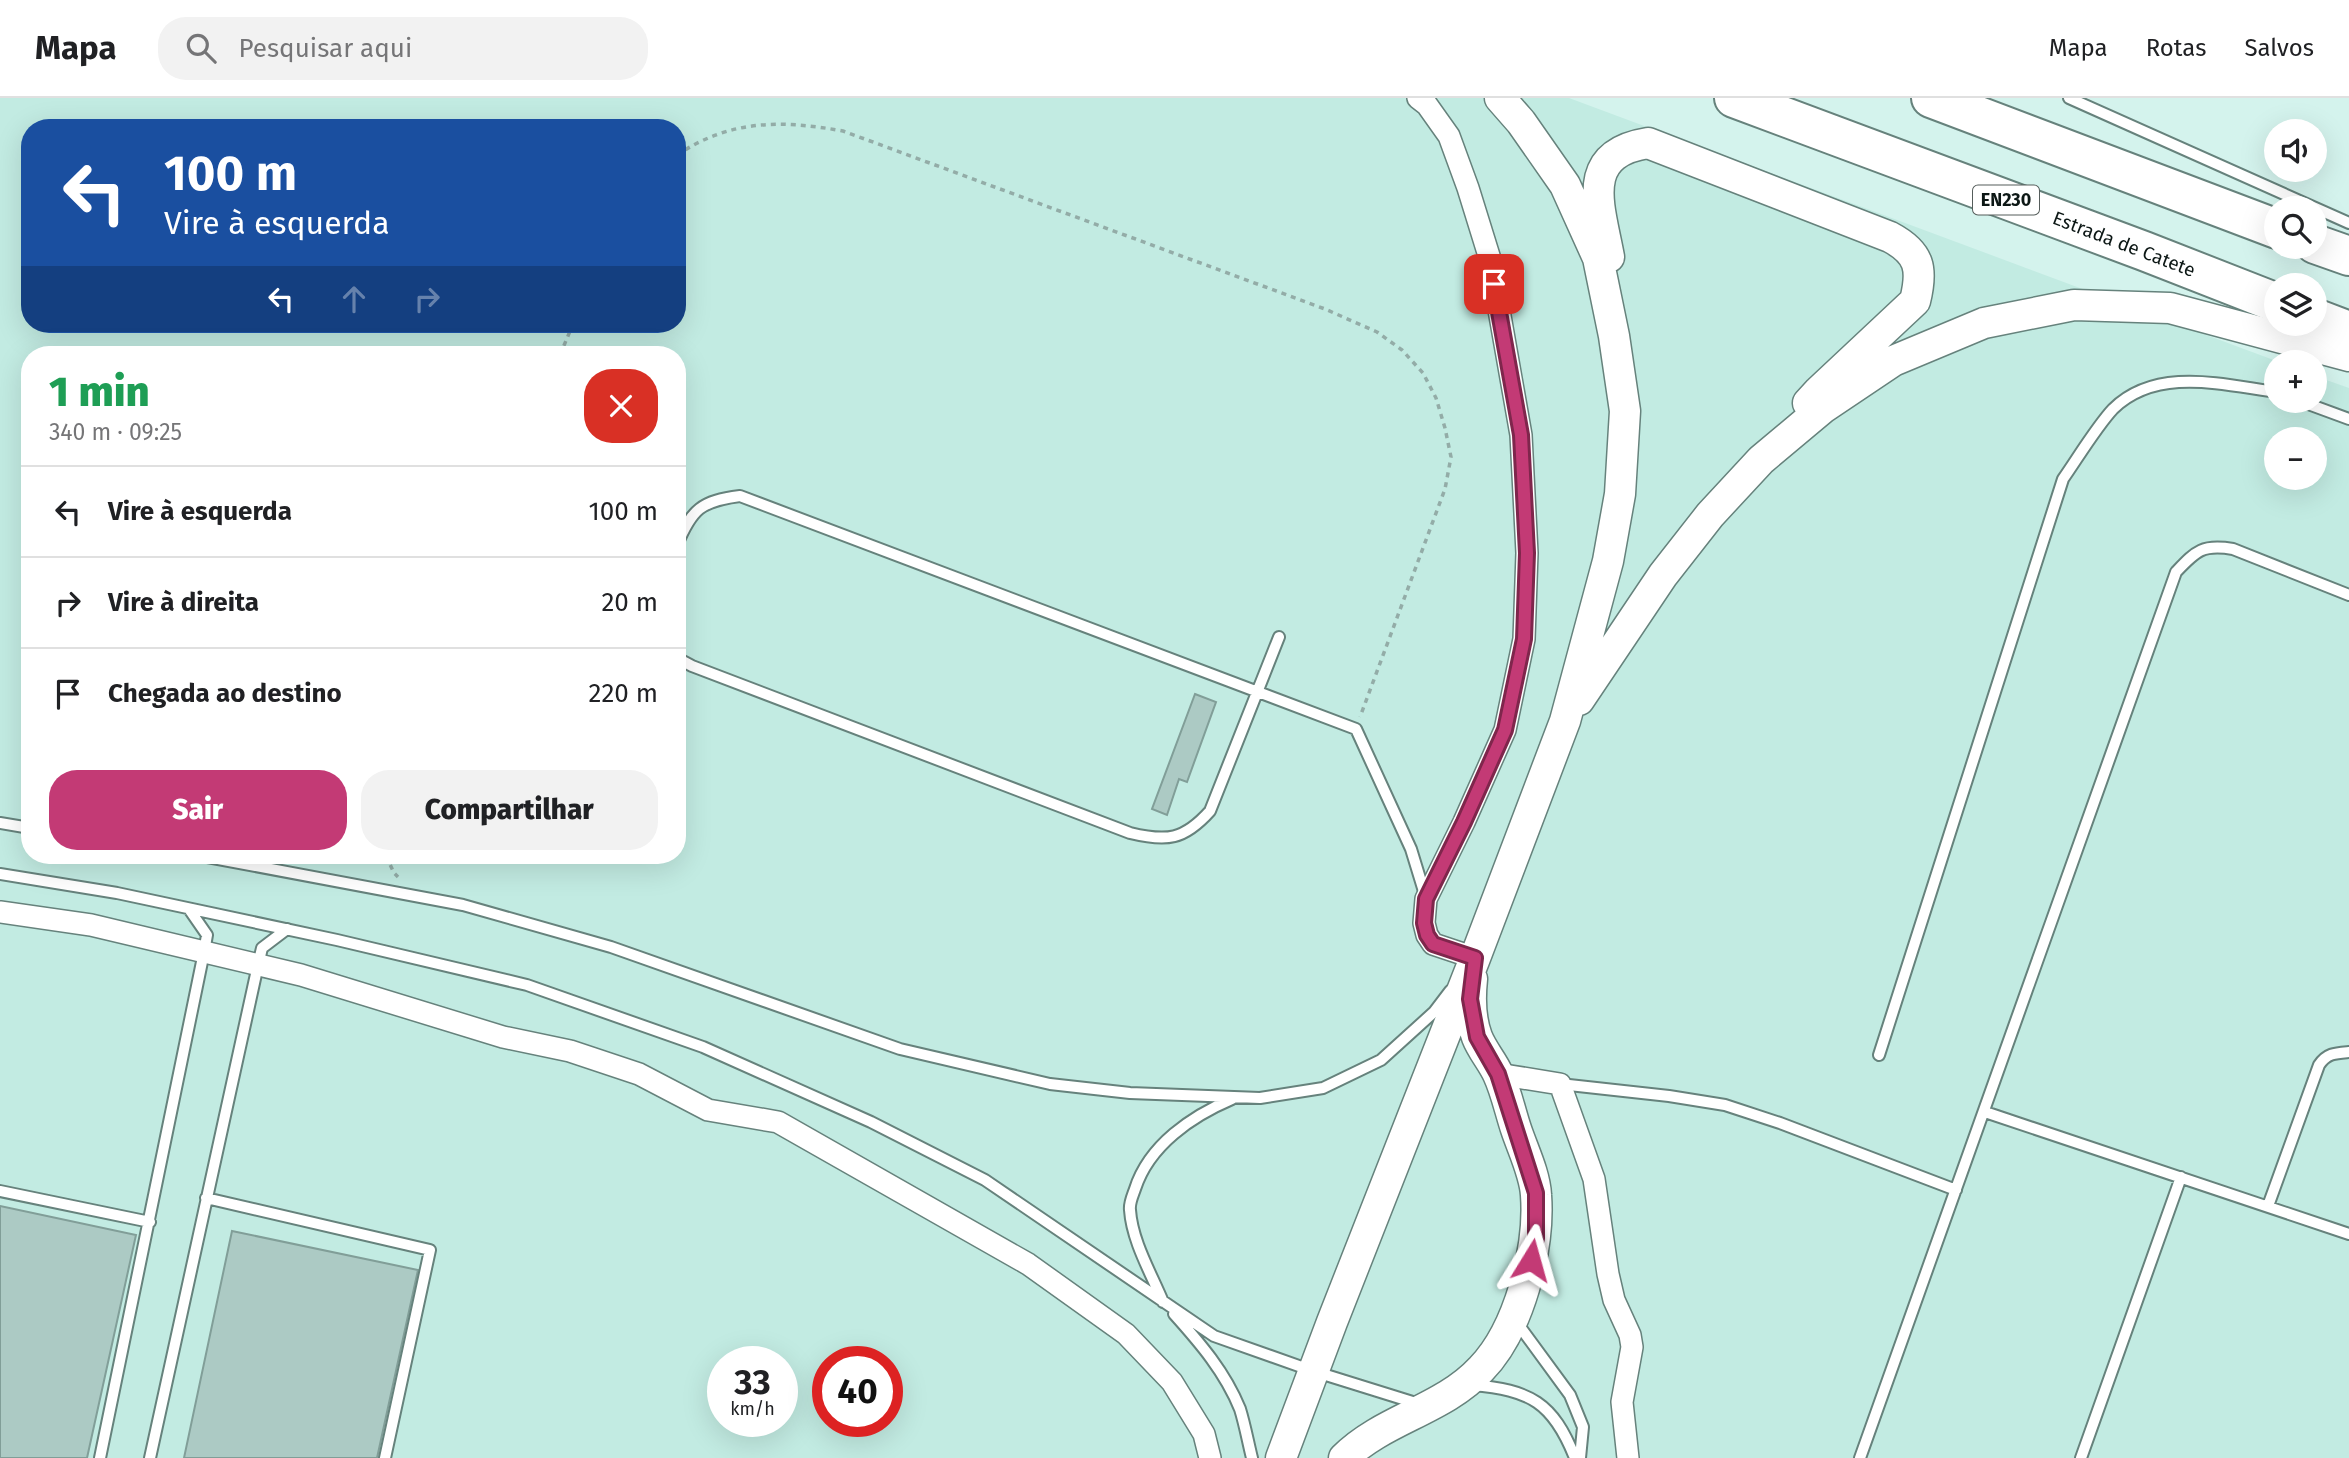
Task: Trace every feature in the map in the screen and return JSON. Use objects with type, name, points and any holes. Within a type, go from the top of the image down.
[{"type":"highway","name":"Estrada de Catete","points":[[1734,98],[2264,298]]},
{"type":"highway","points":[[1931,98],[2264,224]]},
{"type":"highway","points":[[2327,248],[2349,256]]},
{"type":"highway","points":[[2327,323],[2349,331]]},
{"type":"street","points":[[1418,98],[1427,105],[1449,136],[1490,259],[1521,435],[1527,553],[1524,639],[1505,730],[1426,899],[1424,923],[1433,944],[1475,958]]},
{"type":"street","points":[[1500,98],[1521,122],[1565,185],[1598,258],[1614,336],[1625,411]]},
{"type":"street","points":[[1282,1458],[1313,1371],[1565,721],[1610,548],[1620,494],[1625,411],[1619,320],[1597,183],[1604,166],[1617,153],[1633,145],[1648,143],[1890,237],[1906,246],[1917,261],[1920,280],[1915,301],[1819,391],[1761,460],[1710,514],[1662,575],[1565,721]]},
{"type":"street","points":[[1761,460],[1823,408],[1893,361],[1984,323],[2074,305],[2170,308],[2349,356]]},
{"type":"street","points":[[0,912],[90,925],[300,975],[503,1037],[570,1051],[639,1074],[708,1110],[778,1122],[1028,1264],[1126,1335],[1172,1382],[1205,1434],[1210,1458]]},
{"type":"street","points":[[1344,1458],[1357,1445],[1381,1430],[1429,1407],[1466,1384],[1503,1340],[1527,1282],[1534,1249],[1536,1193],[1498,1074],[1477,1037],[1470,999],[1475,958]]},
{"type":"street","points":[[1498,1074],[1560,1084],[1594,1179],[1608,1274],[1614,1300],[1630,1335],[1632,1347],[1622,1402],[1628,1458]]},
{"type":"lane","points":[[2069,98],[2349,223]]},
{"type":"lane","points":[[1880,1055],[2063,479],[2113,410],[2138,390],[2176,382],[2203,382],[2264,391]]},
{"type":"lane","points":[[2327,411],[2349,419]]},
{"type":"lane","points":[[686,524],[699,508],[717,499],[740,496],[1356,729],[1410,849],[1426,899]]},
{"type":"lane","points":[[1860,1458],[2176,572],[2191,555],[2214,546],[2233,549],[2349,595]]},
{"type":"lane","points":[[686,663],[1130,833],[1151,838],[1174,838],[1195,827],[1210,811],[1279,637]]},
{"type":"lane","points":[[0,823],[21,826]]},
{"type":"lane","points":[[245,864],[463,905],[540,926],[611,947],[900,1049],[1050,1084],[1130,1093],[1260,1098],[1322,1088],[1381,1060],[1434,1012],[1475,958]]},
{"type":"lane","points":[[0,874],[117,893],[527,985],[703,1046],[871,1122],[985,1180],[1214,1336],[1313,1371],[1429,1407]]},
{"type":"lane","points":[[100,1458],[207,935],[189,909]]},
{"type":"lane","points":[[150,1458],[262,948],[287,929]]},
{"type":"lane","points":[[2269,1206],[2319,1065],[2323,1058],[2334,1053],[2349,1052]]},
{"type":"lane","points":[[1560,1084],[1725,1105],[1780,1123],[1956,1190]]},
{"type":"lane","points":[[1238,1097],[1208,1110],[1179,1129],[1154,1154],[1138,1179],[1129,1207],[1136,1239],[1163,1302],[1205,1349],[1224,1376],[1240,1411],[1252,1458]]},
{"type":"lane","points":[[1985,1112],[2349,1234]]},
{"type":"lane","points":[[2081,1458],[2181,1177]]},
{"type":"lane","points":[[0,1191],[150,1222]]},
{"type":"lane","points":[[206,1198],[430,1250],[385,1458]]},
{"type":"lane","points":[[1513,1316],[1570,1395],[1583,1427],[1580,1458]]},
{"type":"lane","points":[[1466,1384],[1507,1388],[1534,1400],[1550,1413],[1566,1436],[1575,1458]]},
{"type":"path","points":[[686,150],[696,143],[743,127],[804,124],[843,131],[1325,309],[1377,332],[1402,350],[1423,373],[1436,398],[1451,457],[1445,489],[1356,729]]},
{"type":"shaded area","points":[[0,98],[1569,98],[2264,356],[2264,413],[2327,413],[2327,380],[2349,388],[2349,1458],[0,1458]]},
{"type":"building","points":[[1195,694],[1216,702],[1187,782],[1179,779],[1167,815],[1152,809]]},
{"type":"building","points":[[0,1206],[136,1235],[87,1458],[0,1458]]},
{"type":"building","points":[[232,1231],[418,1270],[377,1458],[184,1458]]},
{"type":"route","points":[[1494,284],[1521,435],[1527,553],[1524,639],[1505,730],[1426,899],[1424,923],[1433,944],[1475,958],[1470,999],[1477,1037],[1498,1074],[1536,1193],[1536,1238],[1531,1260]]}]
